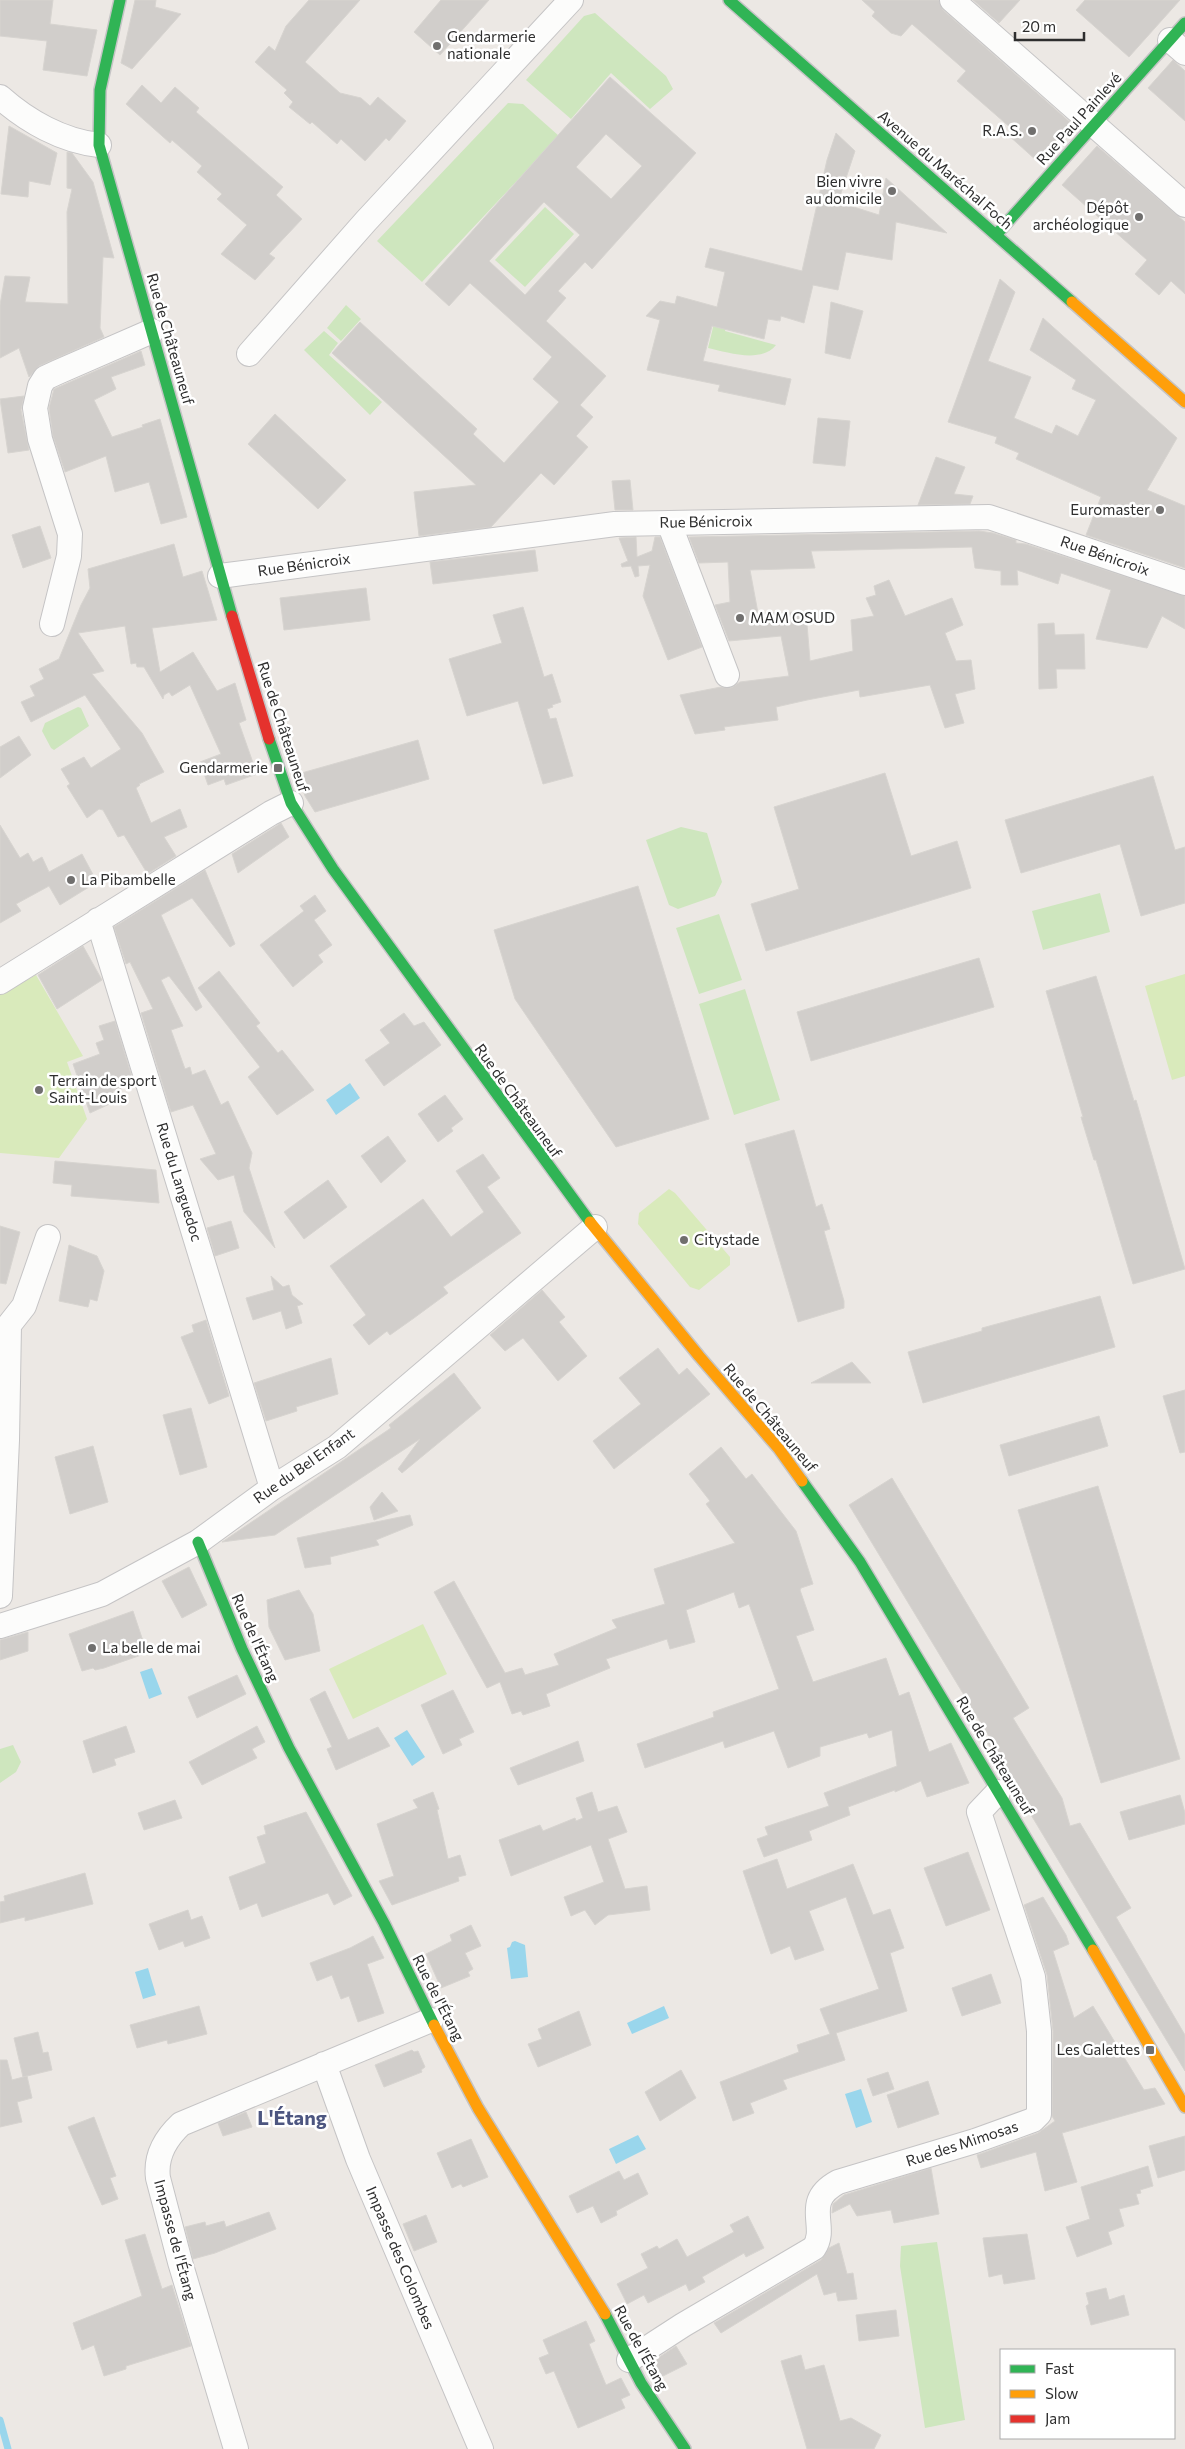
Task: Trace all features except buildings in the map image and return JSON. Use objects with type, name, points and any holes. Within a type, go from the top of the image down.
[{"type":"main road","name":"Rue de Châteauneuf","points":[[120,0],[99,95],[96,120],[99,145],[220,576],[278,768],[291,803],[333,869],[443,1023],[595,1227],[699,1356],[779,1449],[817,1500],[895,1618],[1185,2106]]},
{"type":"main road","name":"Avenue du Maréchal Foch","points":[[729,0],[1185,402]]},
{"type":"main road","name":"Rue Paul Painlevé","points":[[996,235],[1094,124],[1180,38]]},
{"type":"main road","name":"Rue de l'Étang","points":[[198,1542],[242,1649],[288,1748],[384,1923],[478,2108],[602,2308],[641,2383],[685,2449]]},
{"type":"street","points":[[249,354],[366,221],[570,0]]},
{"type":"street","points":[[952,0],[1185,205]]},
{"type":"street","points":[[0,102],[23,117],[63,136],[99,145]]},
{"type":"street","points":[[52,624],[69,556],[70,534],[40,439],[36,408],[40,386],[45,378],[152,331]]},
{"type":"street","name":"Rue Bénicroix","points":[[220,576],[615,524],[989,517],[1185,583]]},
{"type":"street","points":[[669,523],[727,675]]},
{"type":"street","points":[[0,982],[291,803]]},
{"type":"street","name":"Rue du Languedoc","points":[[98,920],[272,1488]]},
{"type":"street","name":"Rue du Bel Enfant","points":[[0,1626],[102,1594],[198,1542],[272,1488],[337,1447],[595,1227]]},
{"type":"street","points":[[0,1596],[7,1440],[9,1325],[24,1306],[48,1237]]},
{"type":"street","name":"Rue des Mimosas","points":[[629,2360],[682,2325],[814,2248],[818,2243],[817,2209],[826,2188],[838,2182],[975,2141],[1033,2120],[1039,2114],[1039,2031],[1033,1977],[979,1812],[998,1792]]},
{"type":"street","name":"Impasse de l'Étang","points":[[236,2449],[180,2262],[156,2167],[166,2141],[181,2124],[432,2020]]},
{"type":"street","name":"Impasse des Colombes","points":[[324,2064],[358,2159],[481,2449]]},
{"type":"green space","points":[[595,13],[666,76],[673,89],[650,109],[611,73],[571,119],[526,80],[584,16]]},
{"type":"green space","points":[[508,103],[523,104],[559,136],[422,282],[377,241]]},
{"type":"green space","points":[[545,207],[574,234],[525,287],[495,260]]},
{"type":"green space","points":[[724,282],[736,284],[725,331],[776,345],[770,351],[762,354],[744,355],[708,348]]},
{"type":"green space","points":[[346,305],[361,319],[341,341],[327,328]]},
{"type":"green space","points":[[324,331],[338,343],[329,355],[382,402],[370,415],[304,350]]},
{"type":"green space","points":[[78,707],[81,708],[89,726],[54,750],[42,731],[45,723]]},
{"type":"green space","points":[[681,827],[707,833],[722,882],[715,896],[678,909],[669,905],[646,840]]},
{"type":"green space","points":[[1100,893],[1110,932],[1043,950],[1032,911]]},
{"type":"green space","points":[[719,914],[742,980],[699,994],[676,928]]},
{"type":"green space","points":[[1185,974],[1185,1076],[1172,1080],[1145,986]]},
{"type":"green space","name":"Terrain de sport Saint-Louis","points":[[36,975],[83,1056],[67,1062],[87,1119],[59,1158],[0,1153],[0,995]]},
{"type":"green space","points":[[745,989],[780,1100],[734,1115],[699,1004]]},
{"type":"green space","name":"Citystade","points":[[669,1189],[675,1193],[730,1257],[730,1265],[699,1290],[690,1287],[638,1224],[639,1213]]},
{"type":"green space","points":[[423,1624],[447,1674],[353,1719],[329,1669]]},
{"type":"green space","points":[[13,1745],[21,1762],[16,1772],[0,1783],[0,1749]]},
{"type":"green space","points":[[937,2242],[965,2420],[925,2428],[900,2266],[901,2246]]},
{"type":"water","points":[[350,1083],[360,1098],[336,1115],[326,1100]]},
{"type":"water","points":[[152,1668],[162,1694],[149,1699],[140,1672]]},
{"type":"water","points":[[407,1730],[425,1757],[412,1766],[394,1738]]},
{"type":"water","points":[[515,1941],[525,1945],[528,1977],[511,1979],[507,1948]]},
{"type":"water","points":[[148,1968],[156,1995],[143,1999],[135,1972]]},
{"type":"water","points":[[664,2006],[669,2018],[632,2034],[627,2023]]},
{"type":"water","points":[[861,2089],[872,2122],[856,2128],[845,2094]]},
{"type":"water","points":[[638,2135],[646,2149],[616,2164],[609,2149]]},
{"type":"waterway","points":[[0,2420],[8,2449]]},
{"type":"traffic: fast","points":[[120,0],[100,90],[99,145],[232,616]]},
{"type":"traffic: fast","points":[[729,0],[1072,302]]},
{"type":"traffic: fast","points":[[996,235],[1185,23]]},
{"type":"traffic: fast","points":[[269,739],[291,803],[333,869],[590,1222]]},
{"type":"traffic: fast","points":[[802,1481],[860,1562],[1093,1950]]},
{"type":"traffic: fast","points":[[198,1542],[242,1649],[289,1748],[384,1923],[434,2025]]},
{"type":"traffic: fast","points":[[605,2314],[641,2383],[685,2449]]},
{"type":"traffic: slow","points":[[1072,302],[1185,402]]},
{"type":"traffic: slow","points":[[590,1222],[699,1356],[779,1449],[802,1481]]},
{"type":"traffic: slow","points":[[1093,1950],[1185,2107]]},
{"type":"traffic: slow","points":[[434,2025],[478,2108],[605,2314]]},
{"type":"traffic: jam","points":[[232,616],[269,739]]},
{"type":"place","name":"Gendarmerie nationale","points":[[437,46]]},
{"type":"place","name":"R.A.S.","points":[[1032,131]]},
{"type":"place","name":"Bien vivre au domicile","points":[[892,191]]},
{"type":"place","name":"Dépôt archéologique","points":[[1139,217]]},
{"type":"place","name":"Euromaster","points":[[1160,510]]},
{"type":"place","name":"MAM OSUD","points":[[740,618]]},
{"type":"place","name":"Gendarmerie","points":[[278,768]]},
{"type":"place","name":"La Pibambelle","points":[[71,880]]},
{"type":"place","name":"Terrain de sport Saint-Louis","points":[[39,1090]]},
{"type":"place","name":"Citystade","points":[[684,1240]]},
{"type":"place","name":"La belle de mai","points":[[92,1648]]},
{"type":"place","name":"Les Galettes","points":[[1150,2050]]},
{"type":"district","name":"L'Étang","points":[[292,2118]]}]
